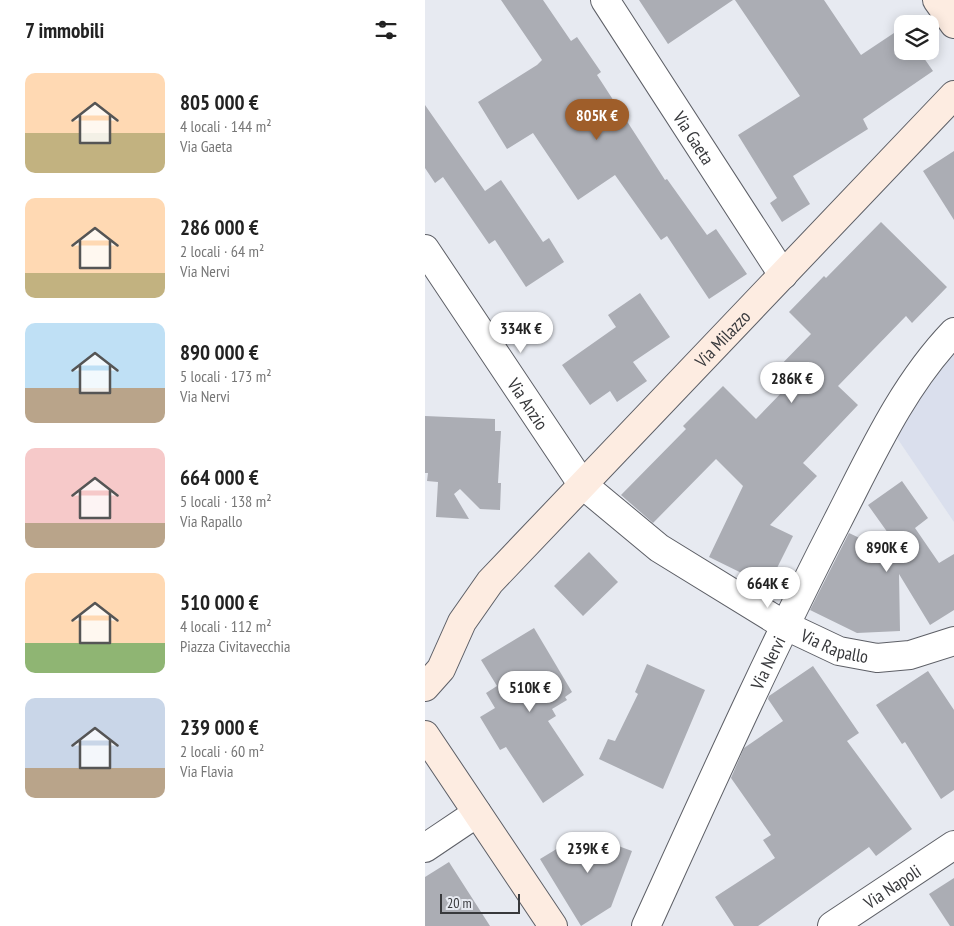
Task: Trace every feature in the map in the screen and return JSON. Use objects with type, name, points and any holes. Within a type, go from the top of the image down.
[{"type":"street","name":"Via Gaeta","points":[[605,0],[783,275]]},
{"type":"street","points":[[937,0],[954,24]]},
{"type":"street","name":"Via Milazzo","points":[[425,687],[441,669],[462,622],[491,582],[582,484],[954,95]]},
{"type":"street","name":"Via Anzio","points":[[425,249],[582,484]]},
{"type":"street","name":"Via Nervi","points":[[646,926],[784,625],[885,430],[925,365],[954,332]]},
{"type":"street","name":"Via Rapallo","points":[[582,484],[659,548],[784,625],[839,651],[877,658],[910,654],[954,641]]},
{"type":"street","points":[[425,735],[553,926]]},
{"type":"street","points":[[425,848],[477,813]]},
{"type":"street","name":"Via Napoli","points":[[832,926],[954,845]]},
{"type":"shaded area","points":[[954,350],[954,522],[895,435]]},
{"type":"building","points":[[501,0],[543,0],[571,41],[577,37],[601,72],[597,75],[665,180],[667,179],[707,235],[716,229],[747,274],[709,299],[667,236],[661,240],[615,175],[578,200],[533,133],[507,149],[478,102],[542,60]]},
{"type":"building","points":[[639,0],[733,0],[668,44]]},
{"type":"building","points":[[735,0],[824,0],[861,55],[894,33],[894,60],[925,60],[933,71],[863,119],[868,129],[793,176],[810,204],[782,222],[770,203],[777,198],[738,135],[800,96]]},
{"type":"building","points":[[425,105],[485,191],[501,180],[543,242],[549,238],[564,262],[526,287],[495,240],[489,244],[443,177],[435,183],[425,168]]},
{"type":"building","points":[[954,151],[954,220],[923,171]]},
{"type":"building","points":[[881,222],[947,287],[912,323],[906,316],[838,386],[858,405],[803,463],[817,476],[770,525],[793,536],[768,586],[709,557],[743,486],[716,459],[653,523],[621,495],[686,429],[683,426],[723,386],[756,419],[785,389],[771,375],[811,334],[789,312],[824,276],[826,278]]},
{"type":"building","points":[[640,293],[670,337],[633,362],[647,381],[617,402],[610,391],[590,405],[562,365],[616,327],[608,315]]},
{"type":"building","points":[[425,416],[495,419],[495,431],[501,431],[498,483],[501,483],[500,510],[480,509],[460,489],[454,494],[469,519],[436,517],[438,482],[427,481],[428,473],[425,473]]},
{"type":"building","points":[[902,481],[928,518],[915,528],[939,563],[954,554],[954,610],[930,625],[899,574],[900,631],[857,633],[810,610],[849,533],[908,561],[868,505]]},
{"type":"building","points":[[589,552],[618,582],[583,616],[554,586]]},
{"type":"building","points":[[534,628],[572,692],[565,697],[567,700],[552,709],[556,716],[548,721],[584,775],[543,803],[506,747],[500,750],[480,717],[495,708],[486,693],[497,686],[481,660]]},
{"type":"building","points":[[647,664],[705,690],[663,789],[599,759],[608,739],[615,741],[638,694],[635,692]]},
{"type":"building","points":[[813,666],[859,733],[847,741],[912,829],[876,856],[869,847],[758,926],[734,926],[715,897],[775,858],[763,840],[771,835],[731,778],[744,748],[783,721],[768,699],[769,696]]},
{"type":"building","points":[[928,671],[954,710],[954,790],[941,799],[905,742],[902,744],[876,705]]},
{"type":"building","points":[[583,833],[632,851],[611,907],[581,926],[540,859]]},
{"type":"building","points":[[449,862],[490,926],[425,926],[425,877]]},
{"type":"building","points":[[954,878],[954,926],[950,926],[929,894]]}]
